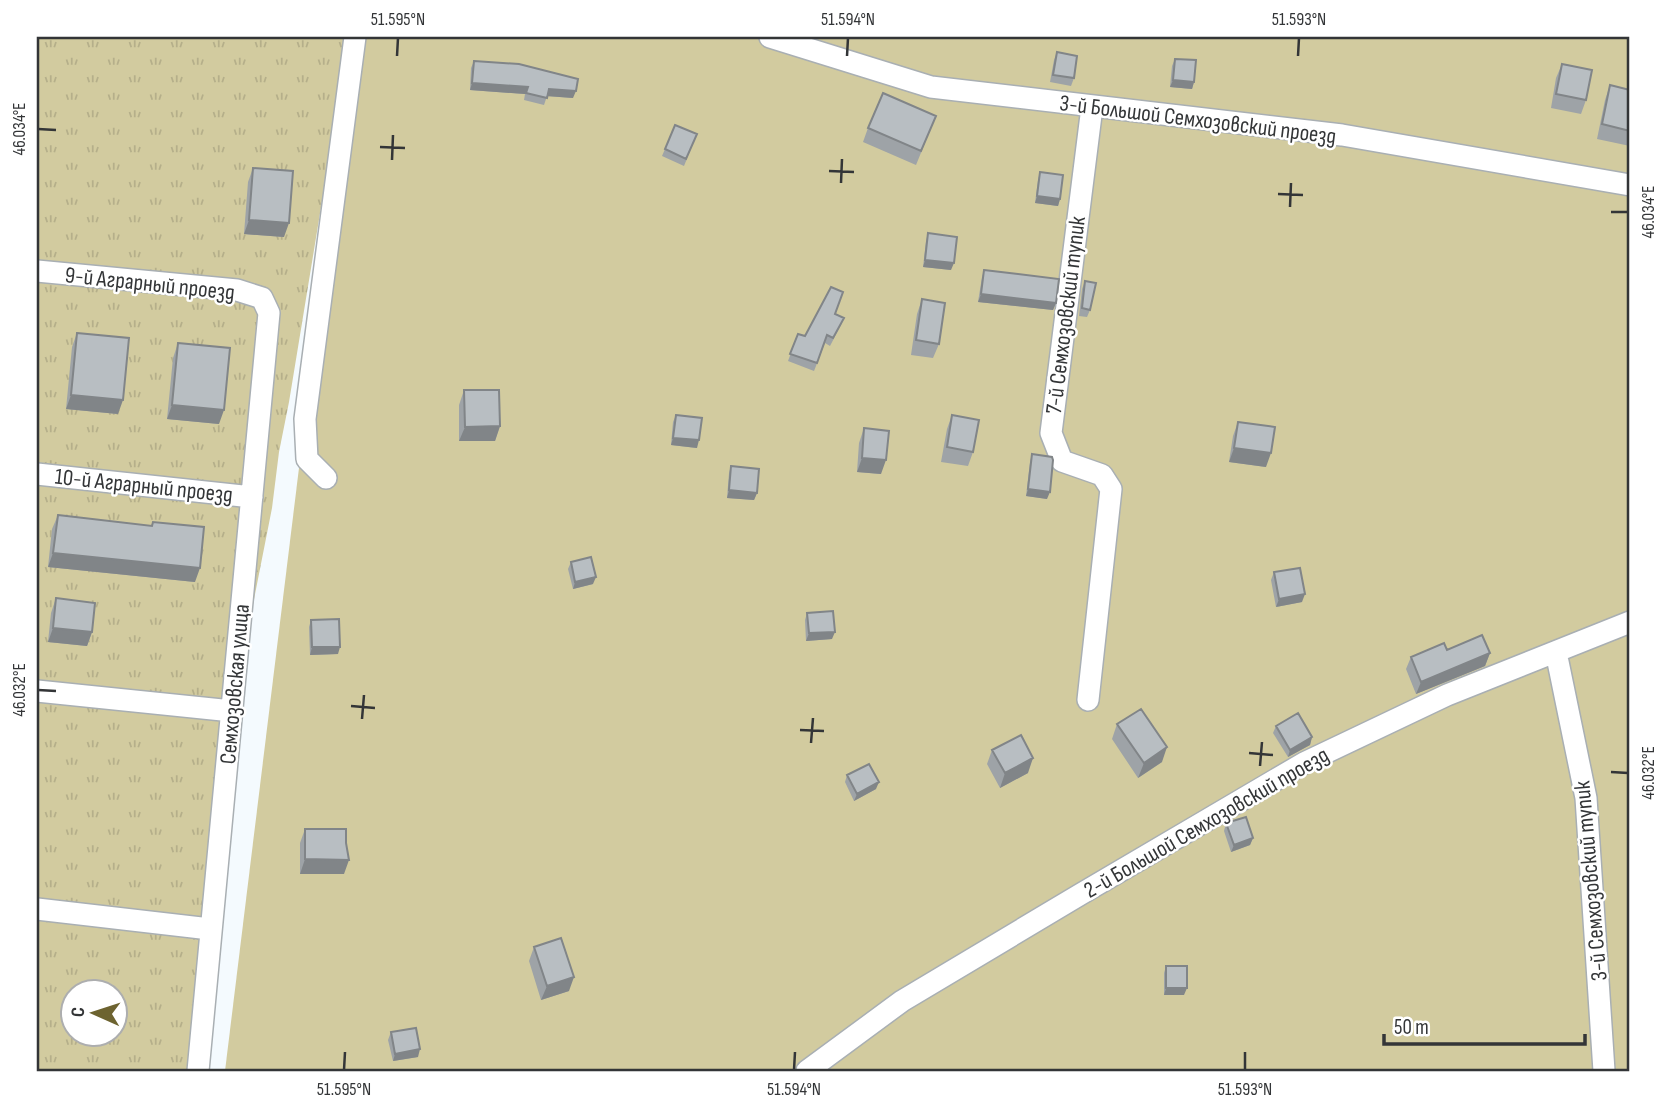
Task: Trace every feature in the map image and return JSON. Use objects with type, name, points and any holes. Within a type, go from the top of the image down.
[{"type":"street","points":[[326,478],[307,459],[305,419],[355,37]]},
{"type":"street","name":"3-й Большой Семхозовский проезд","points":[[770,37],[931,87],[1342,135],[1630,185]]},
{"type":"street","name":"7-й Семхозовский тупик","points":[[1088,700],[1111,489],[1102,475],[1062,461],[1051,433],[1091,107]]},
{"type":"street","name":"9-й Аграрный проезд","points":[[37,271],[237,290],[262,298]]},
{"type":"street","name":"Семхозовская улица","points":[[198,1071],[269,313],[262,298]]},
{"type":"street","name":"10-й Аграрный проезд","points":[[37,474],[252,497]]},
{"type":"street","name":"2-й Большой Семхозовский проезд","points":[[807,1071],[902,1001],[1304,763],[1447,695],[1630,622]]},
{"type":"street","name":"3-й Семхозовский тупик","points":[[1556,652],[1586,798],[1604,1071]]},
{"type":"street","points":[[37,691],[232,710]]},
{"type":"street","points":[[37,909],[210,929]]},
{"type":"green space","points":[[37,37],[349,37],[279,452],[272,508],[232,711],[198,1071],[37,1071]]},
{"type":"green space","points":[[355,37],[1630,37],[1630,1071],[225,1071]]},
{"type":"building","points":[[1057,52],[1077,56],[1074,78],[1053,75]]},
{"type":"building","points":[[1175,59],[1196,60],[1194,82],[1173,80]]},
{"type":"building","points":[[474,61],[519,64],[578,79],[576,91],[549,89],[547,98],[526,93],[528,87],[472,83]]},
{"type":"building","points":[[1562,64],[1592,70],[1586,100],[1556,94]]},
{"type":"building","points":[[1610,85],[1630,90],[1630,131],[1602,124]]},
{"type":"building","points":[[883,93],[936,116],[921,151],[868,128]]},
{"type":"building","points":[[675,125],[697,134],[686,159],[665,149]]},
{"type":"building","points":[[253,168],[293,171],[289,223],[249,220]]},
{"type":"building","points":[[1040,172],[1063,175],[1060,199],[1037,196]]},
{"type":"building","points":[[928,233],[957,237],[954,263],[925,260]]},
{"type":"building","points":[[984,270],[1059,279],[1056,303],[981,294]]},
{"type":"building","points":[[1085,281],[1096,283],[1090,310],[1082,308]]},
{"type":"building","points":[[831,287],[843,292],[835,314],[844,318],[833,338],[827,335],[817,363],[790,354],[798,334],[805,336]]},
{"type":"building","points":[[922,299],[945,303],[939,344],[916,340]]},
{"type":"building","points":[[77,333],[129,338],[123,400],[71,395]]},
{"type":"building","points":[[178,343],[230,348],[224,410],[172,405]]},
{"type":"building","points":[[464,390],[499,390],[500,426],[465,427]]},
{"type":"building","points":[[676,415],[702,418],[699,440],[673,438]]},
{"type":"building","points":[[952,415],[979,420],[973,452],[947,447]]},
{"type":"building","points":[[1238,422],[1275,427],[1271,453],[1234,448]]},
{"type":"building","points":[[864,428],[889,431],[886,460],[862,458]]},
{"type":"building","points":[[1032,454],[1052,457],[1050,492],[1028,489]]},
{"type":"building","points":[[731,466],[759,469],[757,493],[729,490]]},
{"type":"building","points":[[58,515],[152,526],[153,522],[204,527],[200,568],[53,553]]},
{"type":"building","points":[[591,557],[596,577],[575,582],[571,562]]},
{"type":"building","points":[[1300,568],[1305,594],[1279,599],[1274,572]]},
{"type":"building","points":[[56,598],[95,603],[92,632],[53,628]]},
{"type":"building","points":[[833,611],[835,632],[809,633],[807,613]]},
{"type":"building","points":[[339,619],[340,647],[312,647],[311,620]]},
{"type":"building","points":[[1482,635],[1490,653],[1421,682],[1411,657],[1444,643],[1447,650]]},
{"type":"building","points":[[1141,709],[1167,747],[1144,763],[1117,724]]},
{"type":"building","points":[[1298,713],[1312,737],[1290,750],[1276,726]]},
{"type":"building","points":[[1021,735],[1033,758],[1005,773],[992,750]]},
{"type":"building","points":[[869,764],[879,782],[857,794],[847,775]]},
{"type":"building","points":[[1246,817],[1253,838],[1234,845],[1226,823]]},
{"type":"building","points":[[305,829],[346,829],[349,860],[305,859]]},
{"type":"building","points":[[561,938],[574,977],[547,986],[534,947]]},
{"type":"building","points":[[1166,966],[1187,966],[1187,988],[1166,988]]},
{"type":"building","points":[[416,1028],[420,1049],[395,1054],[391,1032]]}]
